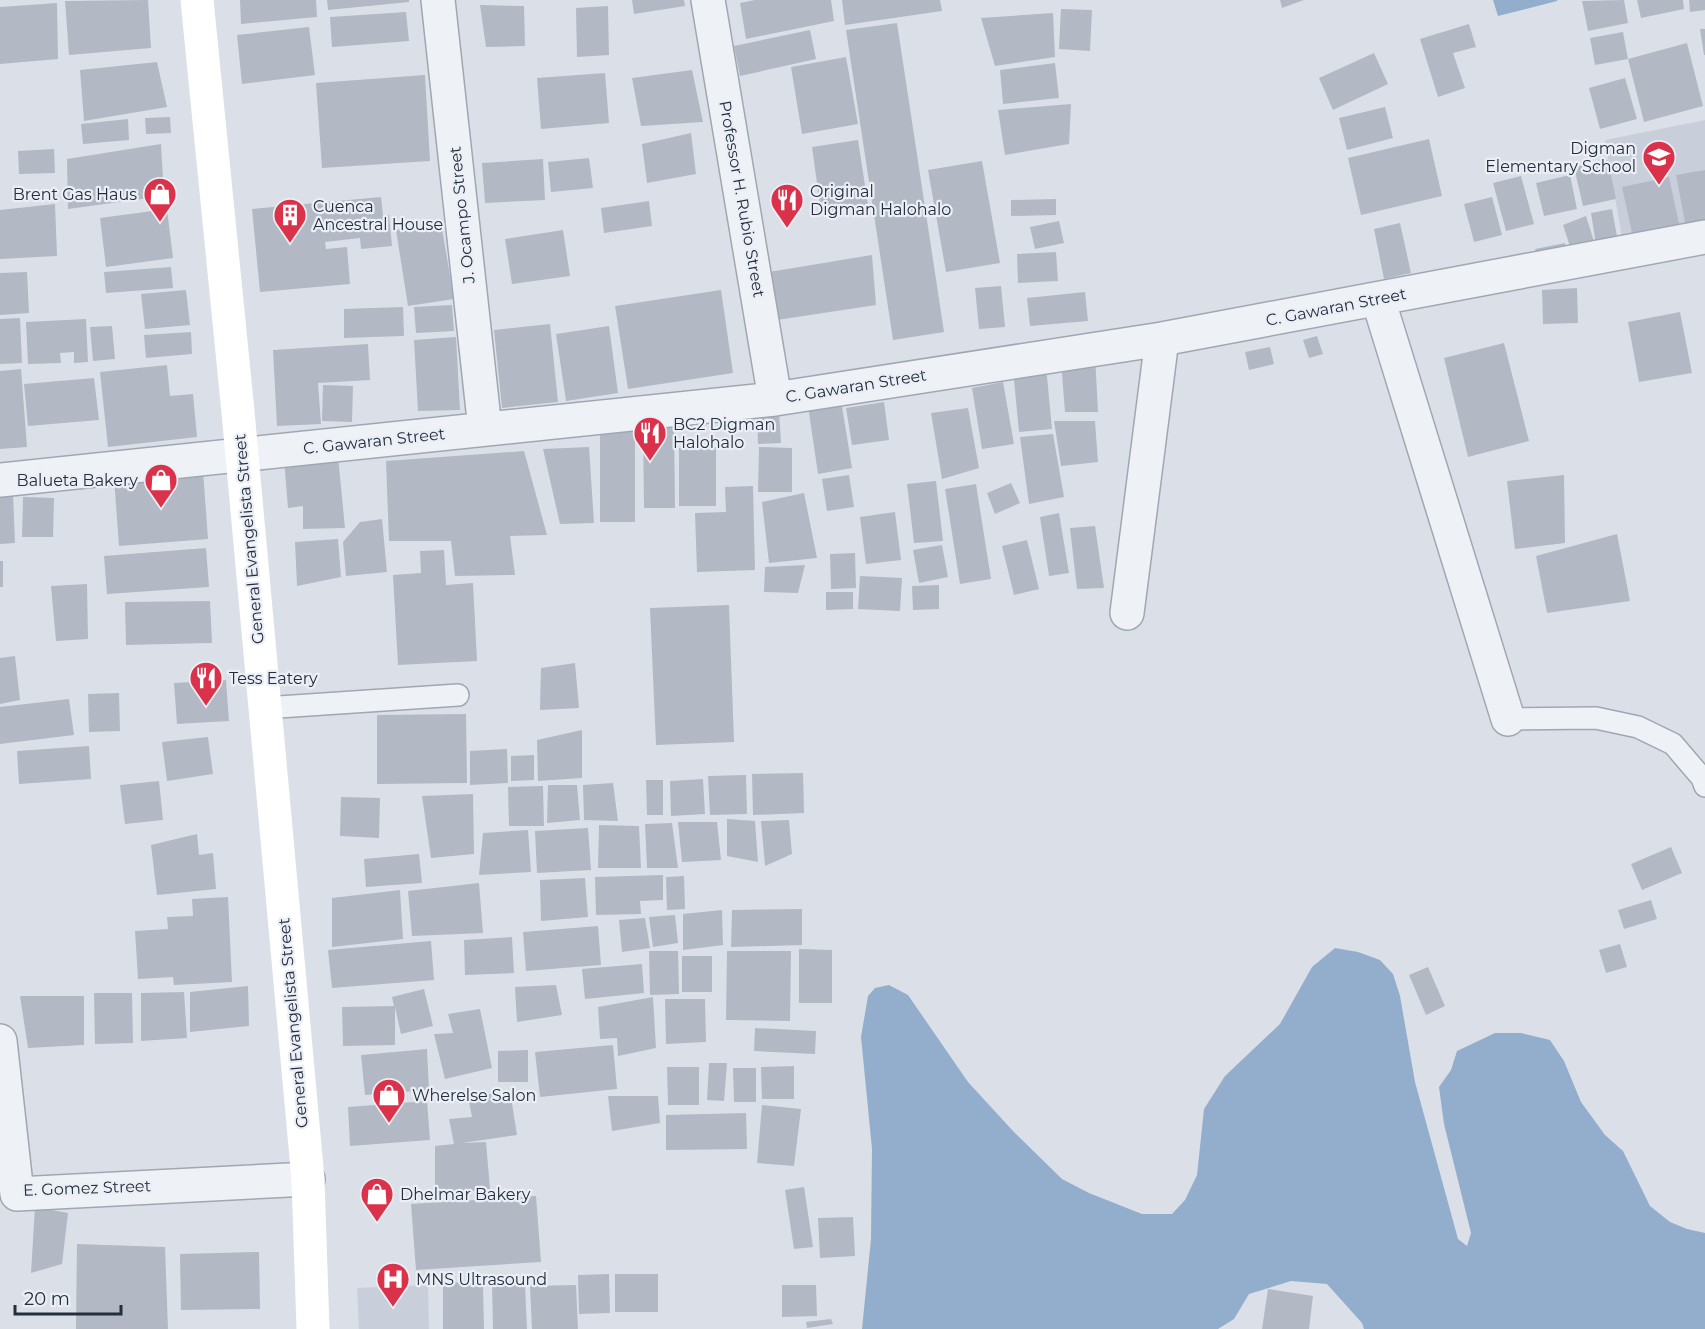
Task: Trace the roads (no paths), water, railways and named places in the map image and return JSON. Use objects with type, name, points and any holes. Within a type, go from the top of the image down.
[{"type":"main road","name":"General Evangelista Street","points":[[197,0],[308,1179],[313,1329]]},
{"type":"street","name":"J. Ocampo Street","points":[[438,0],[485,429]]},
{"type":"street","name":"Professor H. Rubio Street","points":[[708,0],[775,399]]},
{"type":"street","name":"C. Gawaran Street","points":[[0,480],[775,399],[1162,339],[1705,237]]},
{"type":"street","points":[[1378,299],[1508,719]]},
{"type":"street","points":[[1127,613],[1162,339]]},
{"type":"street","name":"E. Gomez Street","points":[[0,1041],[8,1194],[308,1179]]},
{"type":"lane","points":[[264,708],[459,694]]},
{"type":"lane","points":[[1508,719],[1596,718],[1638,727],[1673,744],[1702,778],[1705,786]]},
{"type":"water","points":[[1493,0],[1557,0],[1557,1],[1498,16]]},
{"type":"water","points":[[1335,948],[1358,952],[1380,960],[1393,974],[1400,996],[1415,1082],[1458,1239],[1467,1246],[1471,1233],[1444,1124],[1439,1087],[1451,1070],[1457,1051],[1495,1033],[1521,1033],[1550,1040],[1564,1061],[1581,1102],[1605,1135],[1623,1151],[1650,1206],[1670,1222],[1705,1233],[1705,1329],[1364,1329],[1362,1323],[1327,1284],[1291,1281],[1249,1294],[1234,1319],[1218,1329],[862,1329],[871,1239],[872,1149],[861,1037],[868,996],[875,988],[889,985],[908,995],[968,1082],[1062,1179],[1089,1193],[1142,1214],[1172,1214],[1185,1200],[1197,1175],[1204,1109],[1225,1076],[1280,1024],[1312,967]]},
{"type":"place","name":"Digman Elementary School","points":[[1659,186]]},
{"type":"place","name":"Brent Gas Haus","points":[[160,223]]},
{"type":"place","name":"Original Digman Halohalo","points":[[787,229]]},
{"type":"place","name":"Cuenca Ancestral House","points":[[290,244]]},
{"type":"place","name":"BC2 Digman Halohalo","points":[[650,462]]},
{"type":"place","name":"Balueta Bakery","points":[[161,509]]},
{"type":"place","name":"Tess Eatery","points":[[206,707]]},
{"type":"place","name":"Wherelse Salon","points":[[389,1124]]},
{"type":"place","name":"Dhelmar Bakery","points":[[377,1223]]},
{"type":"place","name":"MNS Ultrasound","points":[[393,1308]]}]
